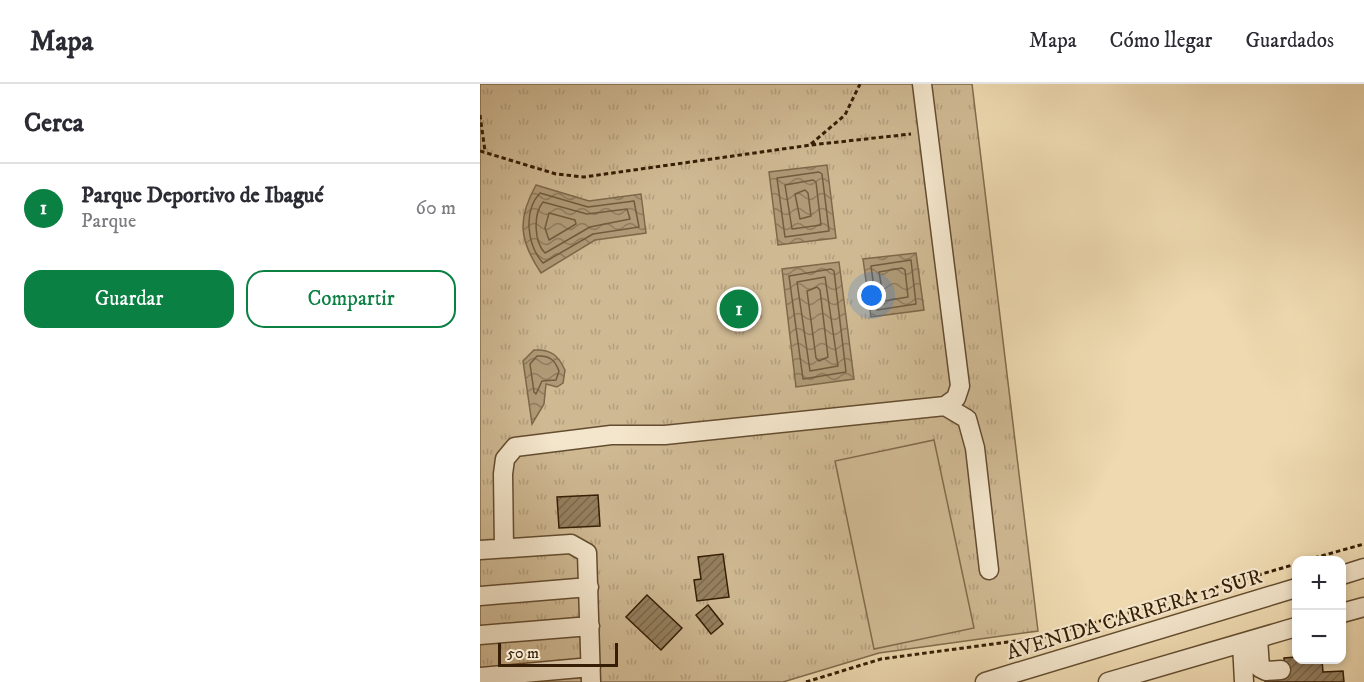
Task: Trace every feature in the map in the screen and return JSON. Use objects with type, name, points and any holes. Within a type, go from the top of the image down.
[{"type":"street","points":[[504,548],[503,474],[505,459],[515,447],[564,439],[611,435],[665,435],[945,406],[956,398],[960,386],[922,84]]},
{"type":"street","points":[[945,406],[966,419],[975,448],[989,570]]},
{"type":"street","points":[[480,550],[571,544],[587,553],[591,675],[480,677]]},
{"type":"street","points":[[1346,573],[1364,568]]},
{"type":"street","points":[[480,596],[589,587]]},
{"type":"street","name":"AVENIDA CARRERA 12 SUR","points":[[985,682],[1292,589]]},
{"type":"street","points":[[1346,611],[1364,606]]},
{"type":"street","points":[[480,635],[590,626]]},
{"type":"street","points":[[1108,682],[1292,628]]},
{"type":"street","points":[[1250,640],[1260,668],[1266,671],[1281,670]]},
{"type":"street","points":[[1244,682],[1250,640]]},
{"type":"path","points":[[811,145],[845,115],[860,84]]},
{"type":"path","points":[[480,115],[485,151]]},
{"type":"path","points":[[480,151],[556,174],[584,177],[811,145],[928,132]]},
{"type":"path","points":[[1324,556],[1364,544]]},
{"type":"path","points":[[806,682],[881,659],[1045,637],[1292,565]]},
{"type":"green space","points":[[480,84],[972,84],[1038,631],[879,653],[783,682],[480,682]]},
{"type":"green space","points":[[934,440],[974,628],[874,649],[835,461]]},
{"type":"water","points":[[827,165],[836,238],[778,245],[769,172]]},
{"type":"water","points":[[536,185],[589,201],[641,194],[646,233],[595,240],[541,273],[528,250],[523,229],[526,208]]},
{"type":"water","points":[[916,253],[924,310],[871,317],[863,259]]},
{"type":"water","points":[[839,262],[854,379],[796,387],[782,269]]},
{"type":"water","points":[[534,350],[553,354],[560,360],[565,370],[563,383],[557,387],[546,384],[544,404],[532,424],[523,361]]},
{"type":"building","points":[[598,495],[600,526],[559,528],[557,497]]},
{"type":"building","points":[[723,554],[729,597],[697,601],[694,580],[701,579],[698,557]]},
{"type":"building","points":[[647,595],[682,628],[661,650],[626,617]]},
{"type":"building","points":[[708,605],[723,624],[711,634],[696,615]]},
{"type":"building","points":[[1292,657],[1292,664],[1322,664],[1323,672],[1343,671],[1344,682],[1265,682],[1265,676],[1285,675],[1284,658]]},
{"type":"place","name":"Parque Deportivo de Ibagué","points":[[739,309]]}]
